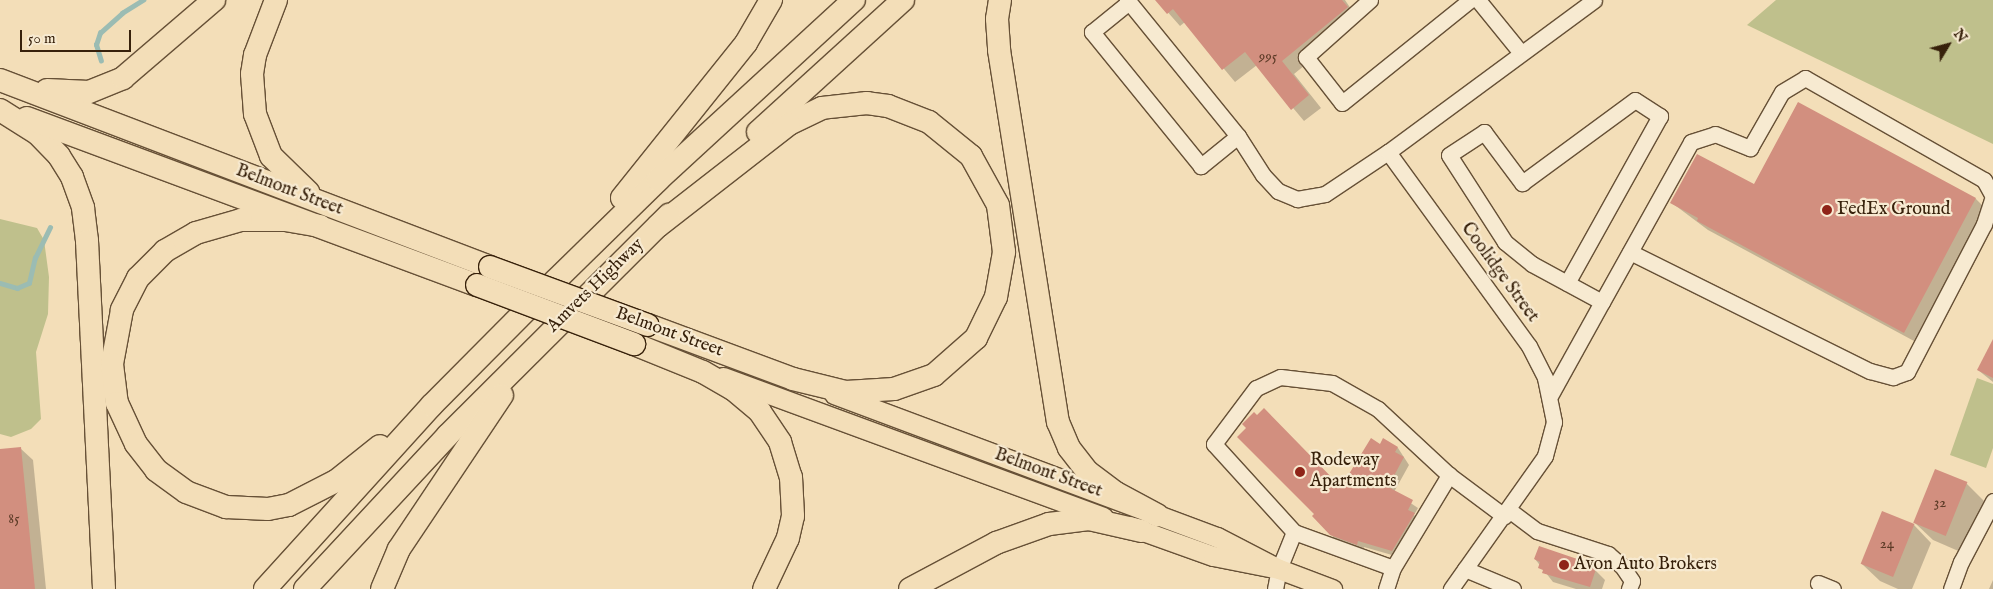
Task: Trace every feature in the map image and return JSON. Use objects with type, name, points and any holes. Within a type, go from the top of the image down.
[{"type":"highway","points":[[0,79],[66,93],[101,88],[136,69],[214,0]]},
{"type":"highway","points":[[276,0],[255,54],[252,74],[255,114],[266,145],[280,167],[307,192],[336,210]]},
{"type":"highway","points":[[555,281],[733,60],[760,23],[771,0]]},
{"type":"highway","name":"Amvets Highway","points":[[266,589],[432,406],[555,281],[658,180],[854,0]]},
{"type":"highway","name":"Amvets Highway","points":[[306,589],[408,477],[534,347],[658,226],[903,0]]},
{"type":"highway","points":[[1000,0],[997,19],[1000,57],[1058,422],[1069,448],[1088,472],[1116,493],[1157,515]]},
{"type":"highway","name":"Belmont Street","points":[[0,79],[336,210],[793,379]]},
{"type":"highway","points":[[658,226],[789,124],[837,105],[867,103],[909,113],[944,132],[971,156],[991,188],[998,205],[1004,252],[996,298],[976,338],[934,375],[894,389],[846,392],[793,379]]},
{"type":"highway","points":[[0,110],[38,134],[56,152],[72,177],[82,208],[88,241],[104,589]]},
{"type":"highway","name":"Belmont Street","points":[[0,110],[320,226],[667,356]]},
{"type":"highway","points":[[320,226],[268,219],[227,223],[180,241],[138,278],[122,310],[112,364],[117,403],[136,444],[156,470],[186,492],[226,507],[268,509],[289,505],[328,486],[432,406]]},
{"type":"highway","points":[[382,589],[399,549],[534,347]]},
{"type":"highway","points":[[667,356],[703,372],[744,397],[767,420],[780,442],[791,477],[793,516],[788,538],[764,589]]},
{"type":"highway","points":[[910,589],[996,543],[1049,524],[1089,519],[1142,531]]},
{"type":"main road","name":"Belmont Street","points":[[667,356],[1213,556],[1279,569]]},
{"type":"main road","name":"Belmont Street","points":[[793,379],[1217,536],[1279,569],[1332,589]]},
{"type":"lane","points":[[1370,0],[1306,57],[1342,103],[1470,0]]},
{"type":"lane","points":[[1478,0],[1521,54]]},
{"type":"lane","points":[[1238,136],[1201,166],[1092,32],[1128,1],[1238,136],[1263,175],[1278,191],[1302,200],[1324,194],[1388,152],[1594,0]]},
{"type":"lane","points":[[1551,394],[1691,142],[1715,134],[1750,148],[1782,92],[1805,78],[1984,180],[1993,196],[1984,224],[1907,372],[1893,377],[1870,371],[1630,252]]},
{"type":"lane","points":[[1567,283],[1660,116],[1635,100],[1522,183],[1484,132],[1449,155],[1504,242],[1532,264],[1567,283],[1602,302]]},
{"type":"lane","name":"Coolidge Street","points":[[1388,152],[1529,346],[1551,394],[1554,422],[1545,456],[1507,513],[1451,589]]},
{"type":"lane","points":[[1393,568],[1294,532],[1214,444],[1256,388],[1280,377],[1332,383],[1378,409],[1449,475],[1507,513],[1537,531],[1608,554],[1622,566],[1632,581],[1629,589]]},
{"type":"lane","points":[[1386,589],[1393,568],[1449,475]]},
{"type":"lane","points":[[1951,589],[1961,562],[1991,509]]},
{"type":"lane","points":[[1275,589],[1279,569],[1294,532]]},
{"type":"lane","points":[[1465,569],[1513,589]]},
{"type":"lane","points":[[1818,583],[1833,589]]},
{"type":"green space","points":[[1776,0],[1993,0],[1993,144],[1747,25]]},
{"type":"green space","points":[[0,219],[37,228],[44,240],[49,277],[48,314],[36,352],[41,419],[31,429],[11,437],[0,434]]},
{"type":"green space","points":[[1977,378],[1993,384],[1993,448],[1986,468],[1950,455]]},
{"type":"building","points":[[1155,0],[1342,0],[1348,7],[1282,61],[1309,95],[1291,110],[1245,52],[1222,70],[1173,9],[1167,14]]},
{"type":"building","name":"FedEx Ground","points":[[1798,102],[1976,198],[1904,333],[1697,221],[1698,218],[1670,203],[1697,154],[1754,184]]},
{"type":"building","points":[[1993,339],[1993,378],[1977,370]]},
{"type":"building","name":"Rodeway Apartments","points":[[1264,408],[1341,487],[1371,438],[1380,444],[1383,438],[1398,447],[1395,452],[1404,457],[1388,487],[1413,500],[1408,510],[1415,513],[1392,551],[1358,541],[1357,545],[1330,535],[1312,516],[1314,514],[1237,437],[1246,428],[1242,424],[1254,412],[1257,415]]},
{"type":"building","points":[[21,447],[35,589],[0,589],[0,449]]},
{"type":"building","points":[[1935,469],[1967,482],[1946,536],[1913,523]]},
{"type":"building","points":[[1882,511],[1914,524],[1893,577],[1861,564]]},
{"type":"building","name":"Avon Auto Brokers","points":[[1539,546],[1589,563],[1588,567],[1596,569],[1590,587],[1542,573],[1543,570],[1538,568],[1540,562],[1534,559]]},
{"type":"waterway","points":[[101,61],[96,45],[100,33],[122,13],[143,0]]},
{"type":"waterway","points":[[0,283],[17,288],[29,283],[35,258],[50,227]]},
{"type":"place","name":"FedEx Ground","points":[[1827,210]]},
{"type":"place","name":"Rodeway Apartments","points":[[1300,472]]},
{"type":"place","name":"Avon Auto Brokers","points":[[1564,565]]}]
